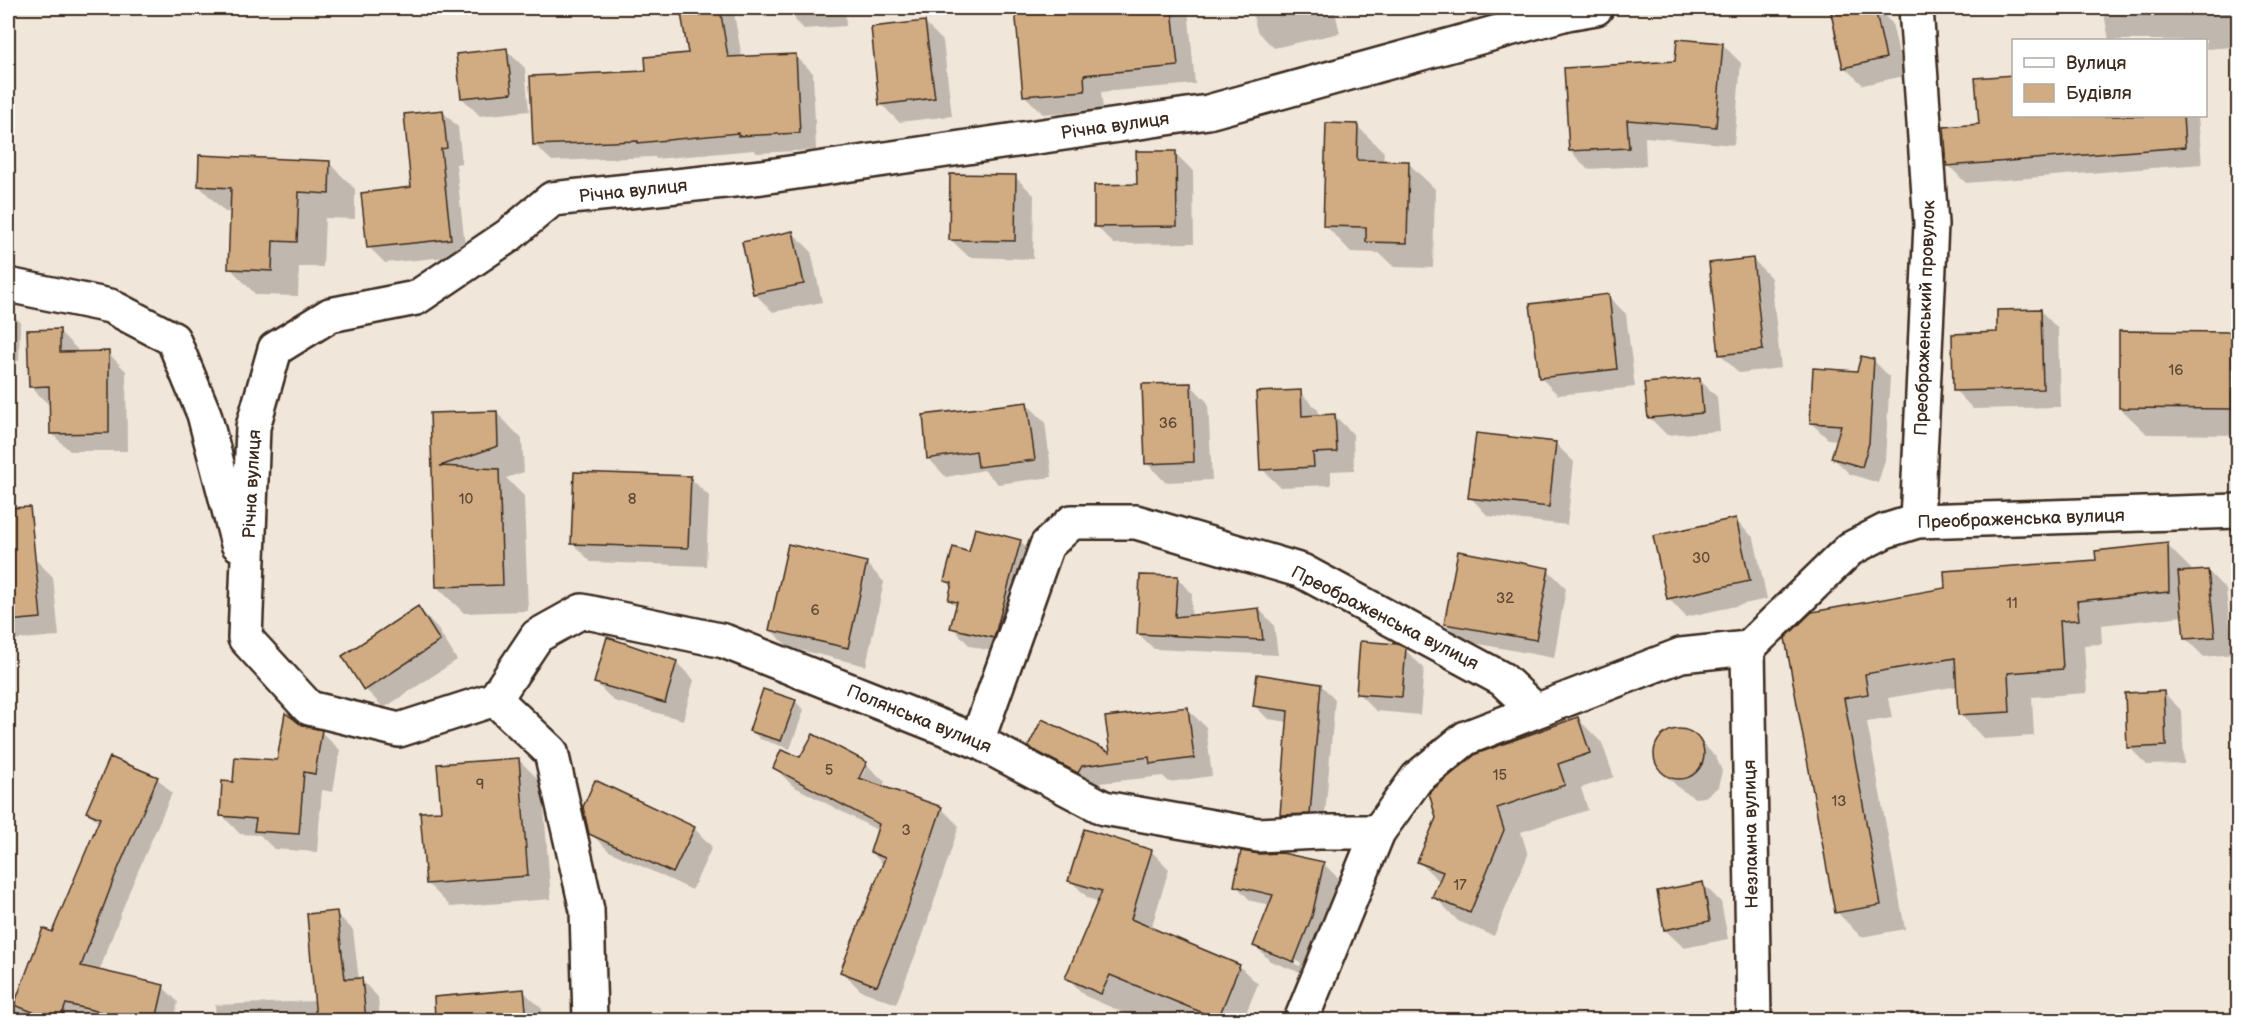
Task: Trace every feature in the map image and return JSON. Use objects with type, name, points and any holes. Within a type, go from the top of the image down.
[{"type":"street","name":"Річна вулиця","points":[[495,699],[399,730],[309,708],[245,638],[253,427],[275,349],[330,315],[416,298],[508,236],[552,199],[762,177],[1208,112],[1567,12],[1596,8]]},
{"type":"street","name":"Преображенський провулок","points":[[1916,8],[1931,224],[1917,520]]},
{"type":"street","points":[[8,285],[110,306],[173,339],[204,414],[248,580]]},
{"type":"street","name":"Преображенська вулиця","points":[[1748,648],[1850,549],[1885,531],[1917,520],[2238,511]]},
{"type":"street","name":"Преображенська вулиця","points":[[977,741],[1047,545],[1071,522],[1136,522],[1302,571],[1502,679],[1535,710]]},
{"type":"street","name":"Полянська вулиця","points":[[495,699],[537,636],[582,611],[724,641],[977,741],[1104,808],[1258,835],[1378,832]]},
{"type":"street","points":[[1301,1020],[1378,832],[1417,778],[1466,738],[1535,710],[1681,655],[1748,648]]},
{"type":"street","name":"Незламна вулиця","points":[[1748,648],[1754,1020]]},
{"type":"street","points":[[495,699],[551,752],[587,910],[590,1020]]},
{"type":"building","points":[[680,8],[720,8],[728,57],[796,54],[800,133],[738,136],[738,133],[638,143],[638,141],[533,145],[530,76],[646,71],[645,57],[688,53]]},
{"type":"building","points":[[1015,8],[1172,8],[1178,66],[1084,75],[1085,91],[1023,96]]},
{"type":"building","points":[[1854,8],[1875,8],[1886,58],[1843,68],[1831,13]]},
{"type":"building","points":[[925,21],[935,98],[879,105],[871,27]]},
{"type":"building","points":[[1677,39],[1723,43],[1716,127],[1627,120],[1629,148],[1569,151],[1564,68],[1675,61]]},
{"type":"building","points":[[507,48],[512,93],[461,98],[456,54]]},
{"type":"building","points":[[2012,75],[2012,117],[2183,117],[2185,147],[1947,166],[1944,127],[1979,124],[1975,78]]},
{"type":"building","points":[[443,110],[447,148],[441,149],[451,239],[367,248],[361,193],[411,187],[404,114]]},
{"type":"building","points":[[1326,123],[1358,124],[1357,160],[1409,161],[1407,243],[1366,242],[1366,227],[1323,226]]},
{"type":"building","points":[[1136,151],[1176,151],[1177,226],[1094,227],[1094,185],[1137,184]]},
{"type":"building","points":[[199,155],[330,161],[329,194],[299,192],[297,242],[273,241],[272,271],[228,269],[231,188],[198,186]]},
{"type":"building","points":[[950,174],[1016,175],[1015,241],[949,240]]},
{"type":"building","points":[[793,231],[804,284],[753,294],[742,242]]},
{"type":"building","points":[[1753,258],[1763,350],[1719,355],[1709,263]]},
{"type":"building","points":[[1609,294],[1617,369],[1539,378],[1530,304]]},
{"type":"building","points":[[2041,309],[2043,389],[1953,391],[1952,334],[1997,332],[1997,310]]},
{"type":"building","points":[[60,329],[60,352],[109,351],[109,433],[50,434],[49,386],[29,387],[27,330]]},
{"type":"building","points":[[2119,331],[2233,332],[2232,409],[2119,408]]},
{"type":"building","points":[[1861,356],[1874,359],[1869,443],[1862,467],[1831,458],[1841,425],[1810,423],[1813,368],[1857,371]]},
{"type":"building","points":[[1700,378],[1703,413],[1648,418],[1644,383]]},
{"type":"building","points":[[1191,383],[1194,462],[1145,464],[1142,384]]},
{"type":"building","points":[[1301,390],[1302,416],[1335,414],[1337,452],[1313,453],[1314,467],[1260,470],[1256,392]]},
{"type":"building","points":[[1027,402],[1035,460],[978,467],[976,451],[927,459],[923,415]]},
{"type":"building","points":[[497,411],[498,446],[440,466],[499,469],[503,585],[436,587],[430,413]]},
{"type":"building","points":[[1476,433],[1556,442],[1549,507],[1468,498]]},
{"type":"building","points":[[574,472],[691,476],[688,548],[571,544]]},
{"type":"building","points":[[30,507],[41,618],[8,621],[8,508]]},
{"type":"building","points":[[1736,518],[1750,581],[1667,599],[1653,536]]},
{"type":"building","points":[[975,528],[1021,540],[994,638],[950,628],[957,602],[948,600],[952,583],[944,581],[953,547],[969,552]]},
{"type":"building","points":[[2168,543],[2169,592],[2077,601],[2079,620],[2060,621],[2063,669],[2008,673],[2010,712],[1958,715],[1955,658],[1865,674],[1868,694],[1844,698],[1881,905],[1835,913],[1785,638],[1812,612],[1945,588],[1944,571],[2096,560],[2095,551]]},
{"type":"building","points":[[788,544],[867,562],[848,648],[769,630]]},
{"type":"building","points":[[1458,551],[1549,568],[1536,640],[1444,624]]},
{"type":"building","points":[[2208,570],[2215,637],[2184,639],[2178,572]]},
{"type":"building","points":[[1140,575],[1178,576],[1175,617],[1259,608],[1263,640],[1137,634]]},
{"type":"building","points":[[418,606],[440,641],[364,691],[342,656]]},
{"type":"building","points":[[607,637],[677,661],[665,703],[594,683]]},
{"type":"building","points":[[1360,641],[1397,644],[1406,648],[1402,697],[1356,694]]},
{"type":"building","points":[[1257,674],[1321,684],[1310,814],[1280,815],[1288,711],[1253,706]]},
{"type":"building","points":[[763,689],[796,700],[781,741],[749,731]]},
{"type":"building","points":[[2164,691],[2166,746],[2127,748],[2125,693]]},
{"type":"building","points":[[1188,707],[1194,758],[1150,764],[1149,757],[1082,766],[1078,773],[1028,747],[1042,719],[1110,752],[1105,717]]},
{"type":"building","points":[[285,713],[304,726],[322,730],[315,774],[304,772],[299,834],[254,831],[256,819],[220,816],[222,781],[233,782],[235,757],[277,760]]},
{"type":"building","points":[[1578,717],[1590,753],[1558,764],[1565,785],[1497,808],[1504,830],[1470,913],[1432,897],[1443,872],[1417,862],[1436,818],[1429,793],[1476,754]]},
{"type":"building","points":[[1679,729],[1693,733],[1700,740],[1704,754],[1700,768],[1693,775],[1679,779],[1665,775],[1658,768],[1654,754],[1658,740],[1665,733]]},
{"type":"building","points":[[813,734],[867,762],[859,778],[942,807],[904,919],[877,986],[840,972],[885,858],[870,852],[879,824],[773,768],[781,750],[800,757]]},
{"type":"building","points":[[110,757],[158,777],[115,876],[81,966],[164,985],[156,1020],[135,1020],[66,1004],[60,1020],[55,1020],[14,1005],[43,928],[52,932],[100,818],[86,812]]},
{"type":"building","points":[[519,758],[528,876],[426,884],[420,812],[441,811],[437,764]]},
{"type":"building","points":[[595,780],[695,827],[673,873],[589,834],[583,807]]},
{"type":"building","points":[[1084,829],[1152,850],[1131,919],[1240,965],[1218,1019],[1110,975],[1101,994],[1065,978],[1102,891],[1068,881]]},
{"type":"building","points":[[1241,851],[1259,854],[1282,853],[1324,862],[1312,916],[1294,962],[1253,946],[1273,895],[1234,886]]},
{"type":"building","points":[[1703,882],[1710,921],[1664,930],[1657,891]]},
{"type":"building","points":[[337,911],[345,979],[362,978],[366,1020],[316,1020],[307,914]]},
{"type":"building","points":[[524,989],[527,1020],[435,1020],[434,997]]}]
